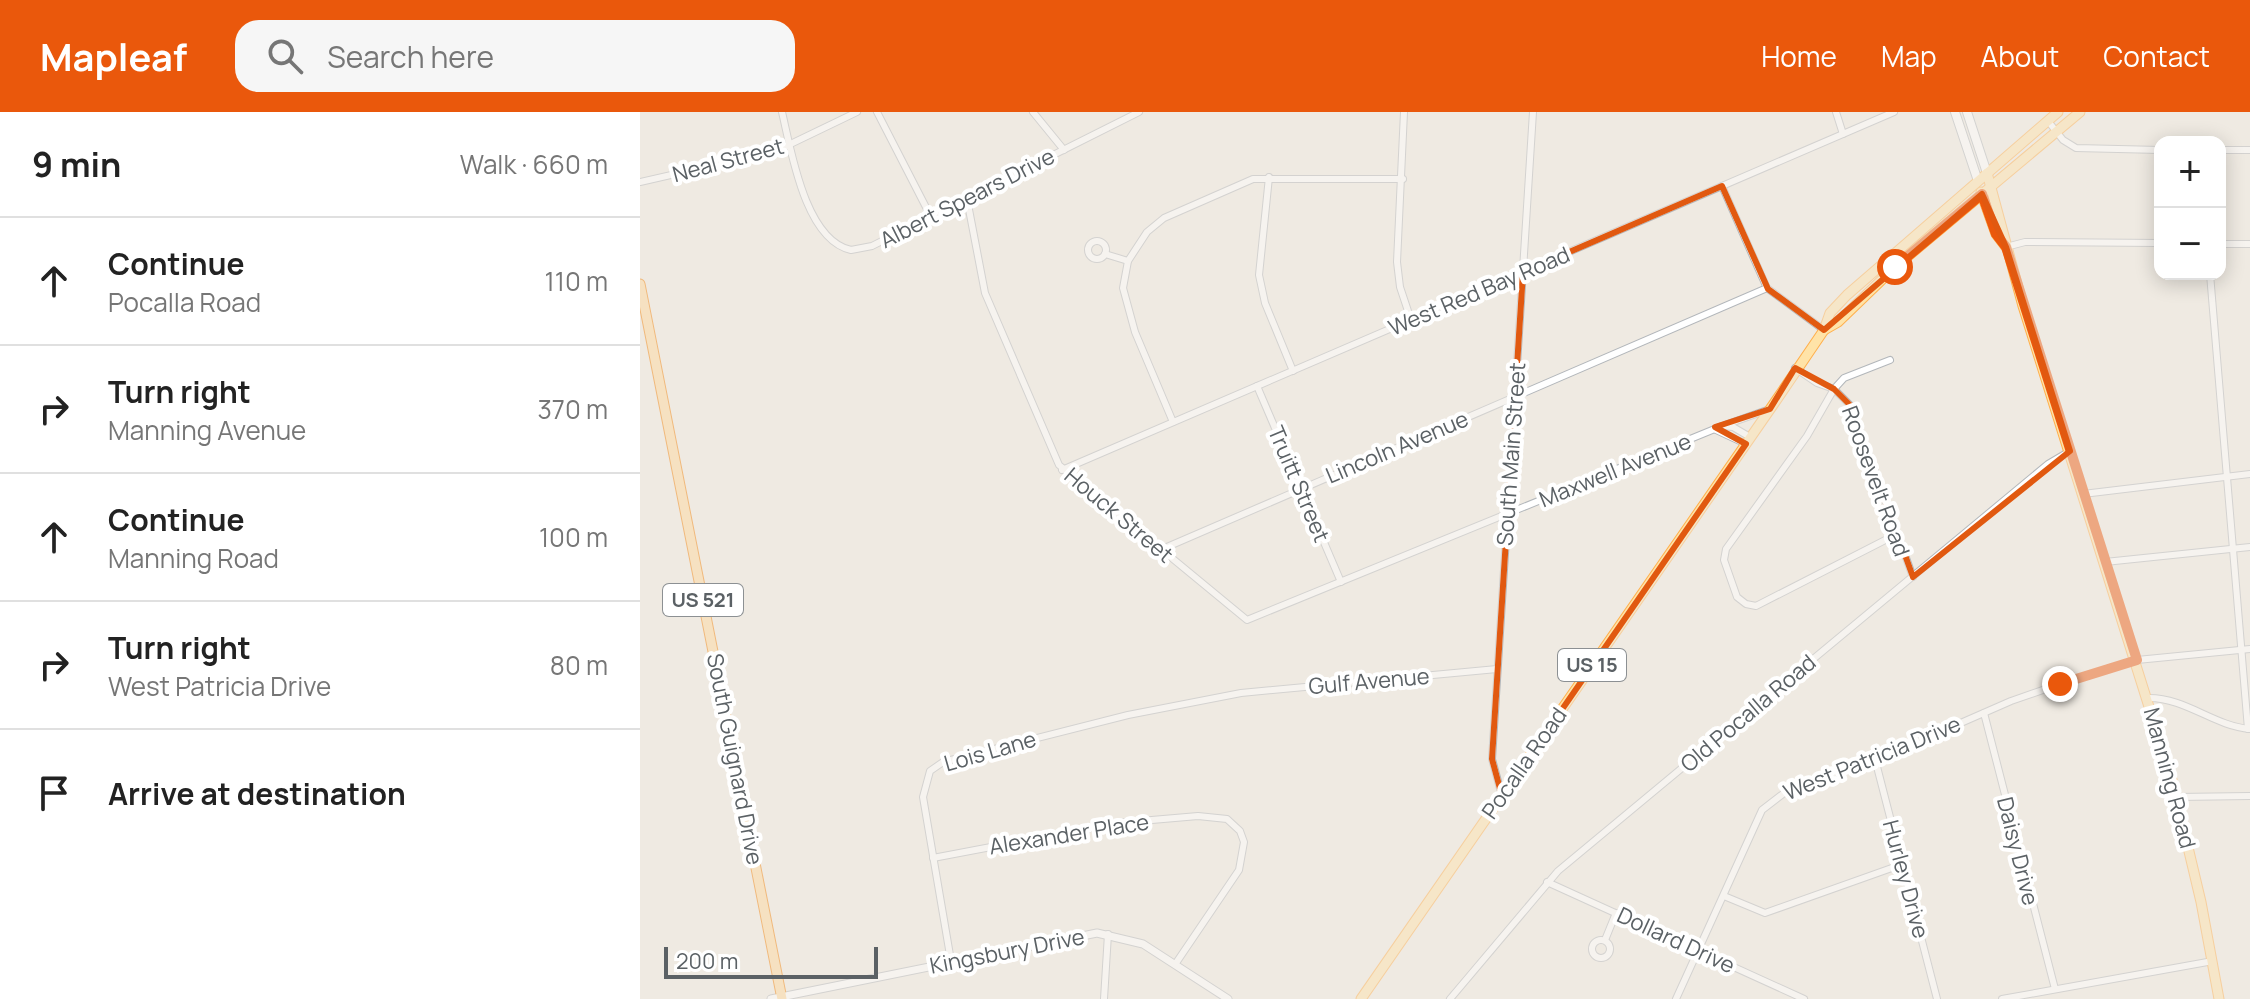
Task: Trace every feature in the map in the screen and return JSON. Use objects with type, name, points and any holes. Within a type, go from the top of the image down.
[{"type":"highway","name":"South Guignard Drive","points":[[640,284],[782,998]]},
{"type":"main road","points":[[1955,112],[1996,234],[2006,247]]},
{"type":"main road","points":[[1967,112],[2006,231],[2006,247]]},
{"type":"main road","name":"US 15","points":[[1987,173],[2058,112]]},
{"type":"main road","name":"US 15","points":[[1982,194],[2080,112]]},
{"type":"main road","name":"Pocalla Road","points":[[1361,999],[1770,409],[1795,368],[1824,330],[1830,313],[1864,278],[1987,173]]},
{"type":"main road","name":"Pocalla Road","points":[[1824,330],[1838,322],[1873,286],[1982,194]]},
{"type":"main road","name":"Manning Road","points":[[2006,247],[2149,698],[2177,797],[2219,999]]},
{"type":"street","name":"Albert Spears Drive","points":[[782,112],[813,214],[831,238],[844,248],[872,246],[1139,112]]},
{"type":"street","name":"Neal Street","points":[[640,182],[754,158],[790,145],[857,112]]},
{"type":"street","points":[[877,112],[931,217]]},
{"type":"street","points":[[1033,112],[1064,150]]},
{"type":"street","points":[[1404,112],[1398,280],[1411,320]]},
{"type":"street","name":"South Main Street","points":[[1502,796],[1492,759],[1533,112]]},
{"type":"street","points":[[1836,112],[1843,134]]},
{"type":"street","name":"West Red Bay Road","points":[[1062,470],[1894,112]]},
{"type":"street","points":[[2048,121],[2067,143],[2082,150],[2154,150]]},
{"type":"street","points":[[2226,150],[2250,150]]},
{"type":"street","points":[[1173,422],[1126,308],[1123,288],[1128,261],[1142,238],[1164,218],[1246,181],[1269,177],[1403,179]]},
{"type":"street","points":[[1269,177],[1259,275],[1265,303],[1293,371]]},
{"type":"street","points":[[1722,186],[1767,288],[1824,330]]},
{"type":"street","name":"Houck Street","points":[[967,199],[984,290],[1062,470],[1247,620],[1341,582]]},
{"type":"street","points":[[2006,247],[2025,242],[2154,243]]},
{"type":"street","points":[[2226,244],[2250,244]]},
{"type":"street","points":[[1105,254],[1128,261]]},
{"type":"street","points":[[2149,698],[2170,699],[2249,729],[2211,280]]},
{"type":"street","name":"Lincoln Avenue","points":[[1160,550],[1767,288]]},
{"type":"street","points":[[1890,360],[1844,378],[1834,389],[1807,436],[1726,549],[1724,560],[1733,588],[1746,604],[1760,606],[1808,577],[1895,535]]},
{"type":"street","points":[[1795,368],[1817,383],[1834,389]]},
{"type":"street","name":"Truitt Street","points":[[1257,386],[1341,582]]},
{"type":"street","name":"Roosevelt Road","points":[[1834,389],[1854,411],[1895,535],[1913,577]]},
{"type":"street","name":"Maxwell Avenue","points":[[1341,582],[1770,409]]},
{"type":"street","points":[[1722,426],[1733,427],[1748,441]]},
{"type":"street","name":"Maxwell Avenue","points":[[1712,430],[1748,441]]},
{"type":"street","name":"Old Pocalla Road","points":[[1450,999],[1547,882],[2048,464],[2070,451]]},
{"type":"street","points":[[2083,494],[2250,474]]},
{"type":"street","points":[[2105,562],[2250,547]]},
{"type":"street","name":"West Patricia Drive","points":[[1676,999],[1757,819],[1771,800],[1788,790],[1875,759],[1984,713],[2137,660],[2250,649]]},
{"type":"street","name":"Gulf Avenue","points":[[1241,693],[1497,669]]},
{"type":"street","name":"Lois Lane","points":[[951,961],[923,797],[930,771],[943,762],[1128,715],[1241,693]]},
{"type":"street","name":"Daisy Drive","points":[[1984,713],[2055,989]]},
{"type":"street","name":"Hurley Drive","points":[[1875,759],[1937,999]]},
{"type":"street","points":[[2177,797],[2250,796]]},
{"type":"street","name":"Alexander Place","points":[[933,858],[1117,823],[1198,816],[1227,819],[1243,836],[1245,849],[1239,870],[1176,963]]},
{"type":"street","points":[[1724,896],[1765,913],[1903,864]]},
{"type":"street","name":"Dollard Drive","points":[[1547,882],[1804,999]]},
{"type":"street","points":[[1605,940],[1616,913]]},
{"type":"street","points":[[1104,999],[1108,934]]},
{"type":"street","name":"Kingsbury Drive","points":[[771,999],[1084,935],[1108,934],[1134,940],[1176,963],[1228,999]]},
{"type":"street","points":[[2002,999],[2213,961]]},
{"type":"highlighted area","points":[[1722,186],[1768,289],[1824,330],[1982,194],[2006,247],[2070,451],[1913,577],[1851,406],[1834,389],[1795,368],[1770,409],[1715,427],[1746,444],[1502,796],[1492,759],[1523,272]]},
{"type":"route","points":[[1895,267],[1982,194],[1996,234],[2006,247],[2137,660],[2060,684]]}]
